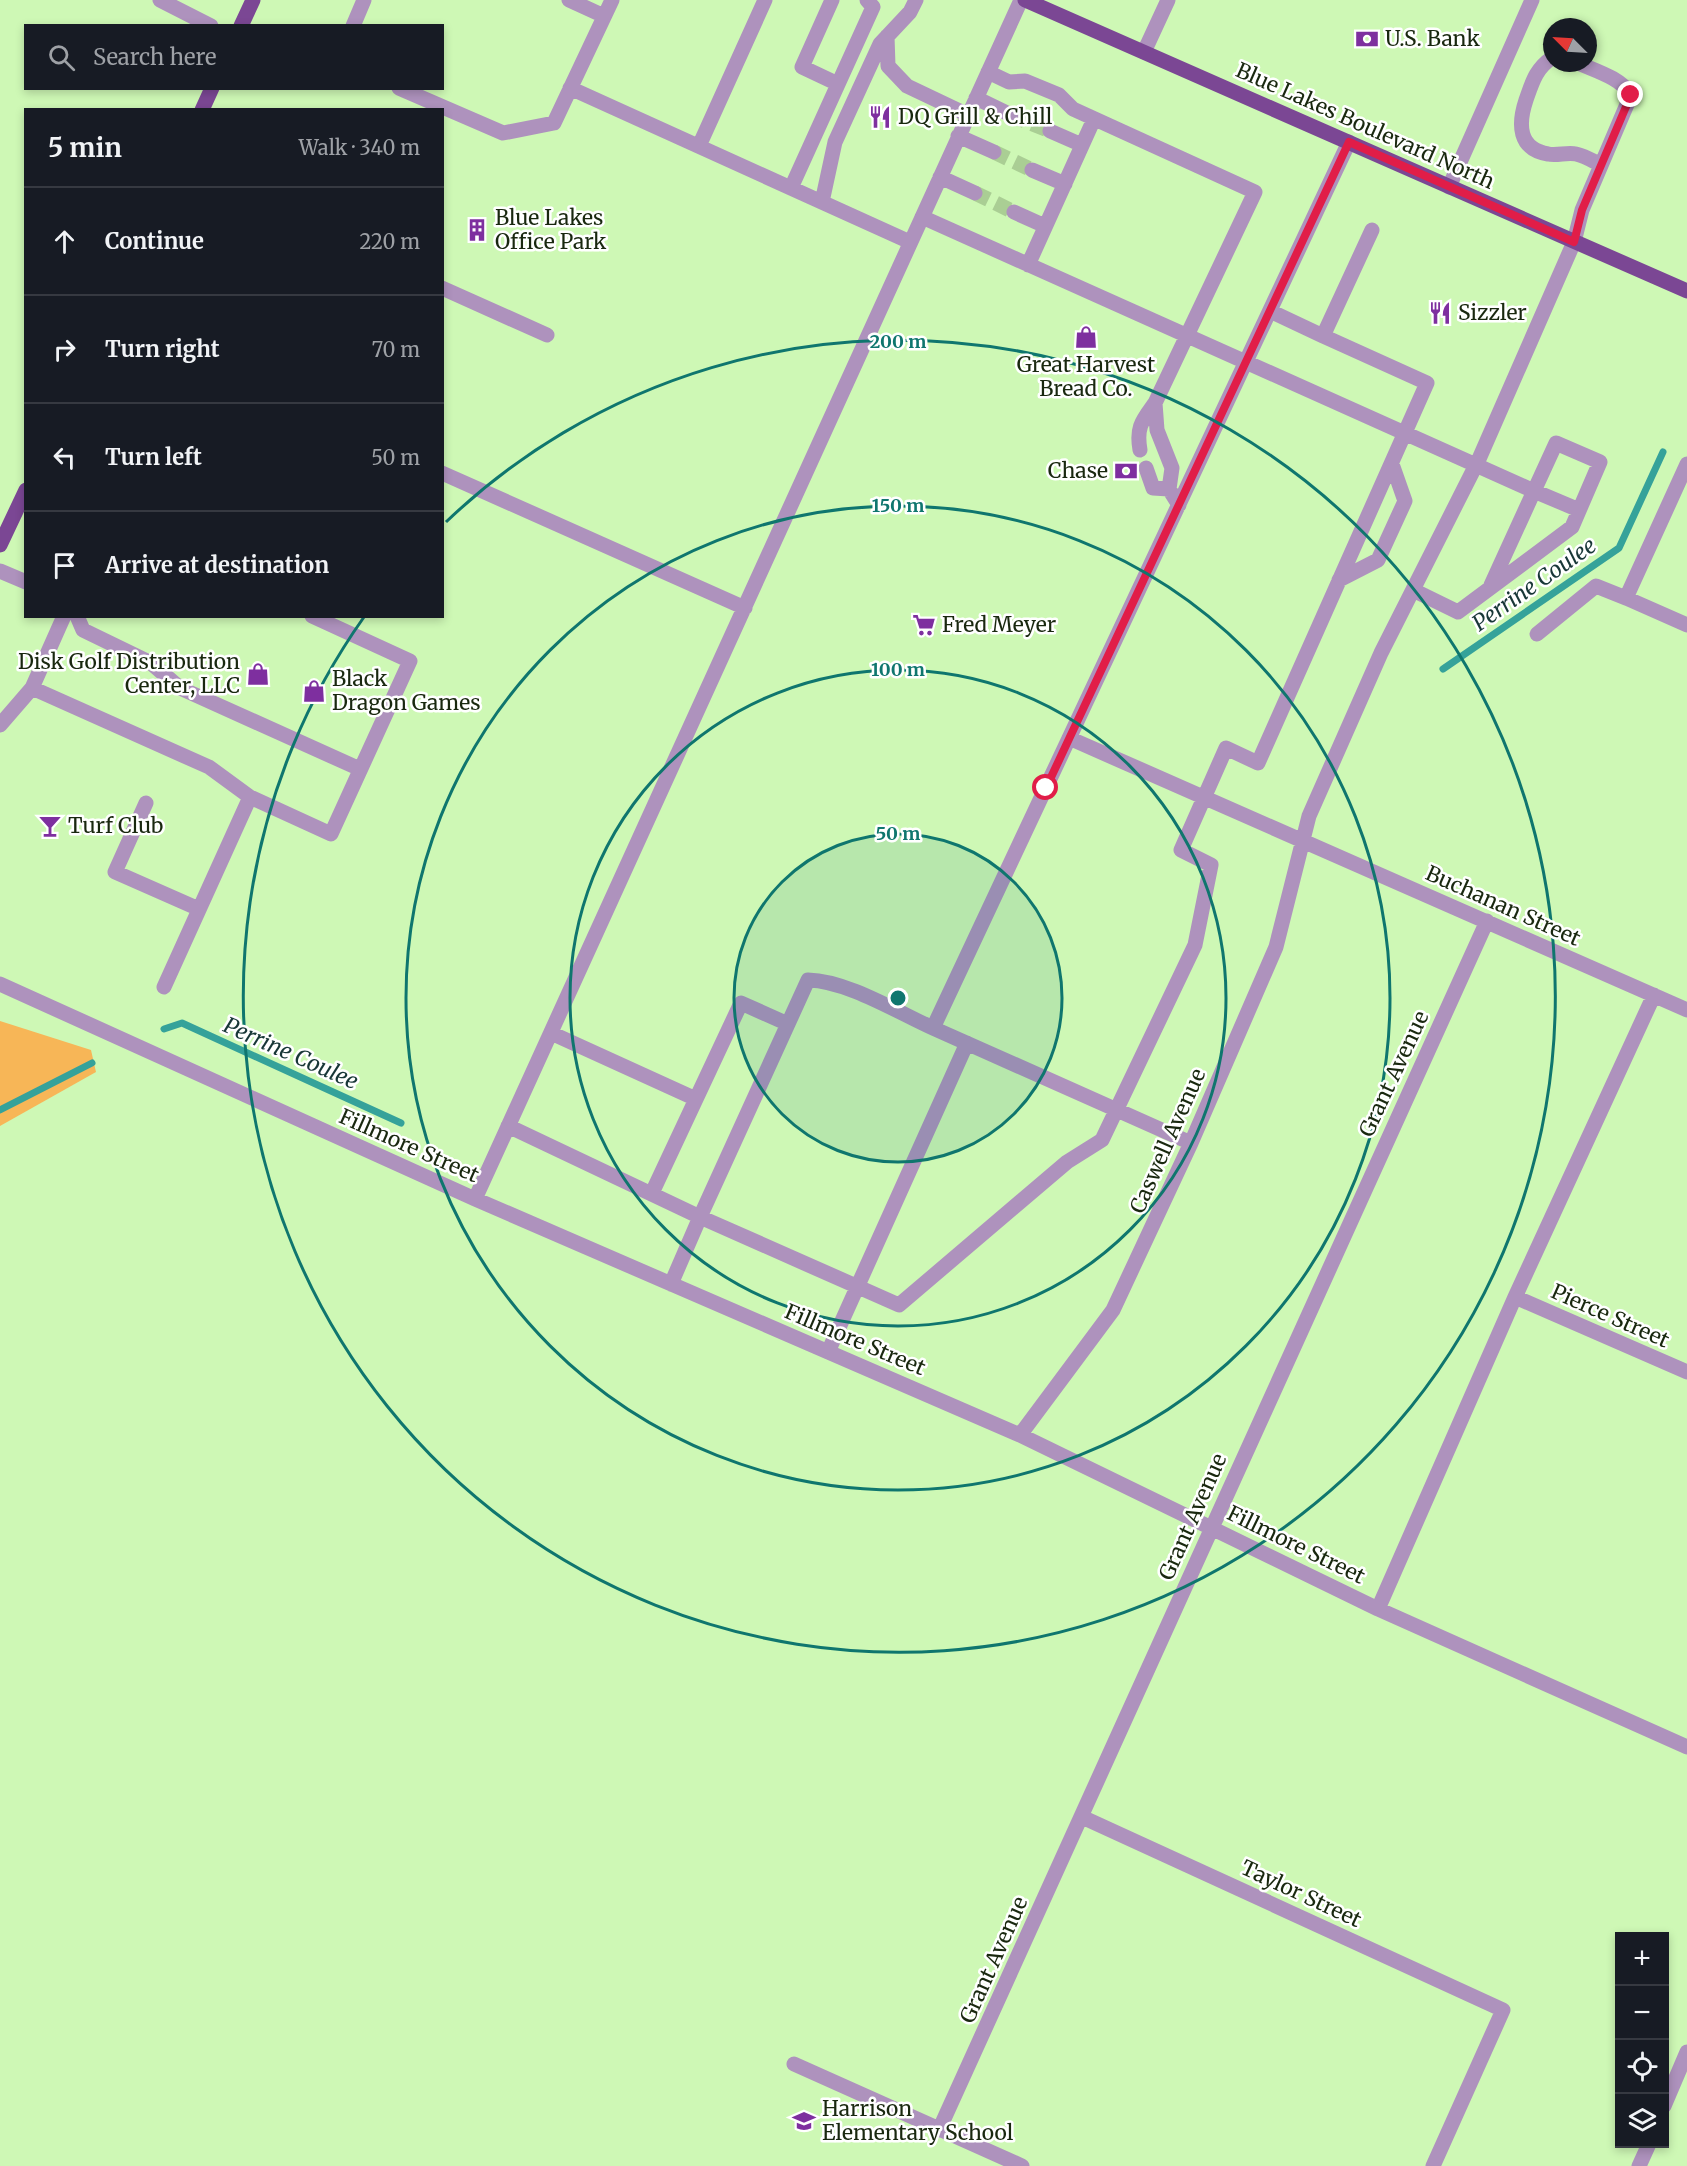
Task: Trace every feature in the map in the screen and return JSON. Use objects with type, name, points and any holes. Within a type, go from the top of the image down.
[{"type":"main road","points":[[245,24],[253,0]]},
{"type":"main road","name":"Blue Lakes Boulevard North","points":[[1025,0],[1687,291]]},
{"type":"main road","points":[[203,108],[211,90]]},
{"type":"main road","points":[[0,545],[24,494]]},
{"type":"street","points":[[160,0],[207,24]]},
{"type":"street","points":[[354,24],[364,0]]},
{"type":"street","points":[[569,0],[604,16]]},
{"type":"street","points":[[404,90],[503,133],[554,123],[612,0]]},
{"type":"street","points":[[699,146],[765,0]]},
{"type":"street","points":[[832,0],[802,67],[838,84]]},
{"type":"street","points":[[791,188],[873,7],[867,0]]},
{"type":"street","points":[[822,202],[835,142],[880,44],[910,12],[916,0]]},
{"type":"street","points":[[475,1199],[1021,0]]},
{"type":"street","points":[[1144,52],[1168,0]]},
{"type":"street","points":[[1449,187],[1532,0]]},
{"type":"street","points":[[887,36],[888,66],[907,86],[968,115]]},
{"type":"street","points":[[1543,66],[1537,72],[1521,115],[1520,128],[1524,140],[1532,149],[1549,155],[1572,153],[1601,165]]},
{"type":"street","points":[[988,72],[1009,82],[1025,81],[1059,95],[1073,110],[1255,192],[1188,337],[1155,403],[1142,420],[1137,434],[1140,450]]},
{"type":"street","name":"Caswell Avenue","points":[[1020,1435],[1113,1310],[1191,1143],[1276,947],[1309,816],[1381,653],[1475,466],[1574,242],[1582,210],[1631,95],[1626,87],[1597,72]]},
{"type":"street","points":[[570,88],[910,242]]},
{"type":"street","points":[[976,98],[1011,115]]},
{"type":"street","points":[[1028,265],[1094,119]]},
{"type":"street","points":[[1050,131],[1082,145]]},
{"type":"street","points":[[958,136],[994,152]]},
{"type":"street","points":[[933,1028],[1349,142]]},
{"type":"street","points":[[1032,170],[1065,184]]},
{"type":"street","points":[[940,177],[975,193]]},
{"type":"street","points":[[1014,212],[1045,226]]},
{"type":"street","points":[[922,217],[1475,466],[1579,510]]},
{"type":"street","points":[[1323,336],[1372,230]]},
{"type":"street","points":[[444,289],[547,335]]},
{"type":"street","points":[[508,1126],[700,1217],[899,1305],[1067,1162],[1102,1140],[1195,945],[1211,865],[1181,850],[1226,748],[1258,763],[1427,383],[1270,311]]},
{"type":"street","points":[[1155,403],[1157,430],[1172,468],[1169,489],[1179,505]]},
{"type":"street","points":[[1413,590],[1458,612],[1572,527],[1600,462],[1556,443],[1490,588]]},
{"type":"street","points":[[1340,580],[1378,560],[1405,501],[1392,464]]},
{"type":"street","points":[[1626,598],[1687,464]]},
{"type":"street","points":[[1146,468],[1153,488],[1169,489]]},
{"type":"street","points":[[444,474],[744,608]]},
{"type":"street","points":[[0,571],[24,581]]},
{"type":"street","points":[[1537,634],[1596,586],[1687,625]]},
{"type":"street","points":[[3,718],[32,688],[63,618]]},
{"type":"street","points":[[78,618],[83,630],[152,663],[180,688],[360,769]]},
{"type":"street","points":[[32,688],[209,768],[250,797],[331,834],[410,661],[316,618]]},
{"type":"street","name":"Buchanan Street","points":[[1069,738],[1687,1010]]},
{"type":"street","points":[[164,987],[250,797]]},
{"type":"street","points":[[146,803],[115,872],[199,909]]},
{"type":"street","name":"Grant Avenue","points":[[939,2130],[1487,921]]},
{"type":"street","points":[[671,1284],[808,980],[828,981],[1191,1143]]},
{"type":"street","name":"Fillmore Street","points":[[0,984],[475,1199],[1020,1435],[1378,1609],[1687,1747]]},
{"type":"street","points":[[1378,1609],[1515,1298],[1654,995]]},
{"type":"street","points":[[652,1193],[741,1003],[788,1024]]},
{"type":"street","points":[[551,1033],[696,1099]]},
{"type":"street","points":[[828,1352],[967,1043]]},
{"type":"street","name":"Pierce Street","points":[[1515,1298],[1687,1372]]},
{"type":"street","name":"Taylor Street","points":[[1082,1817],[1503,2010],[1433,2166]]},
{"type":"street","points":[[1669,2096],[1687,2052]]},
{"type":"street","points":[[794,2064],[1022,2166]]},
{"type":"street","points":[[1639,2166],[1647,2148]]},
{"type":"shaded area","points":[[0,1021],[91,1050],[96,1072],[0,1126]]},
{"type":"waterway","name":"Perrine Coulee","points":[[1443,669],[1619,548],[1663,452]]},
{"type":"waterway","name":"Perrine Coulee","points":[[164,1029],[182,1023],[401,1123]]},
{"type":"waterway","name":"Perrine Coulee","points":[[0,1110],[92,1063]]},
{"type":"tunnel","points":[[1011,115],[1050,131]]},
{"type":"tunnel","points":[[994,152],[1032,170]]},
{"type":"tunnel","points":[[975,193],[1014,212]]},
{"type":"place","name":"U.S. Bank","points":[[1367,39]]},
{"type":"place","name":"DQ Grill & Chill","points":[[880,117]]},
{"type":"place","name":"Blue Lakes Office Park","points":[[477,230]]},
{"type":"place","name":"Sizzler","points":[[1440,313]]},
{"type":"place","name":"Great Harvest Bread Co.","points":[[1086,337]]},
{"type":"place","name":"Chase","points":[[1126,471]]},
{"type":"place","name":"Fred Meyer","points":[[924,625]]},
{"type":"place","name":"Disk Golf Distribution Center, LLC","points":[[258,674]]},
{"type":"place","name":"Black Dragon Games","points":[[314,691]]},
{"type":"place","name":"Turf Club","points":[[50,826]]},
{"type":"place","name":"Harrison Elementary School","points":[[804,2121]]},
{"type":"route","points":[[1046,788],[1349,142],[1574,242],[1582,210],[1631,95]]}]
